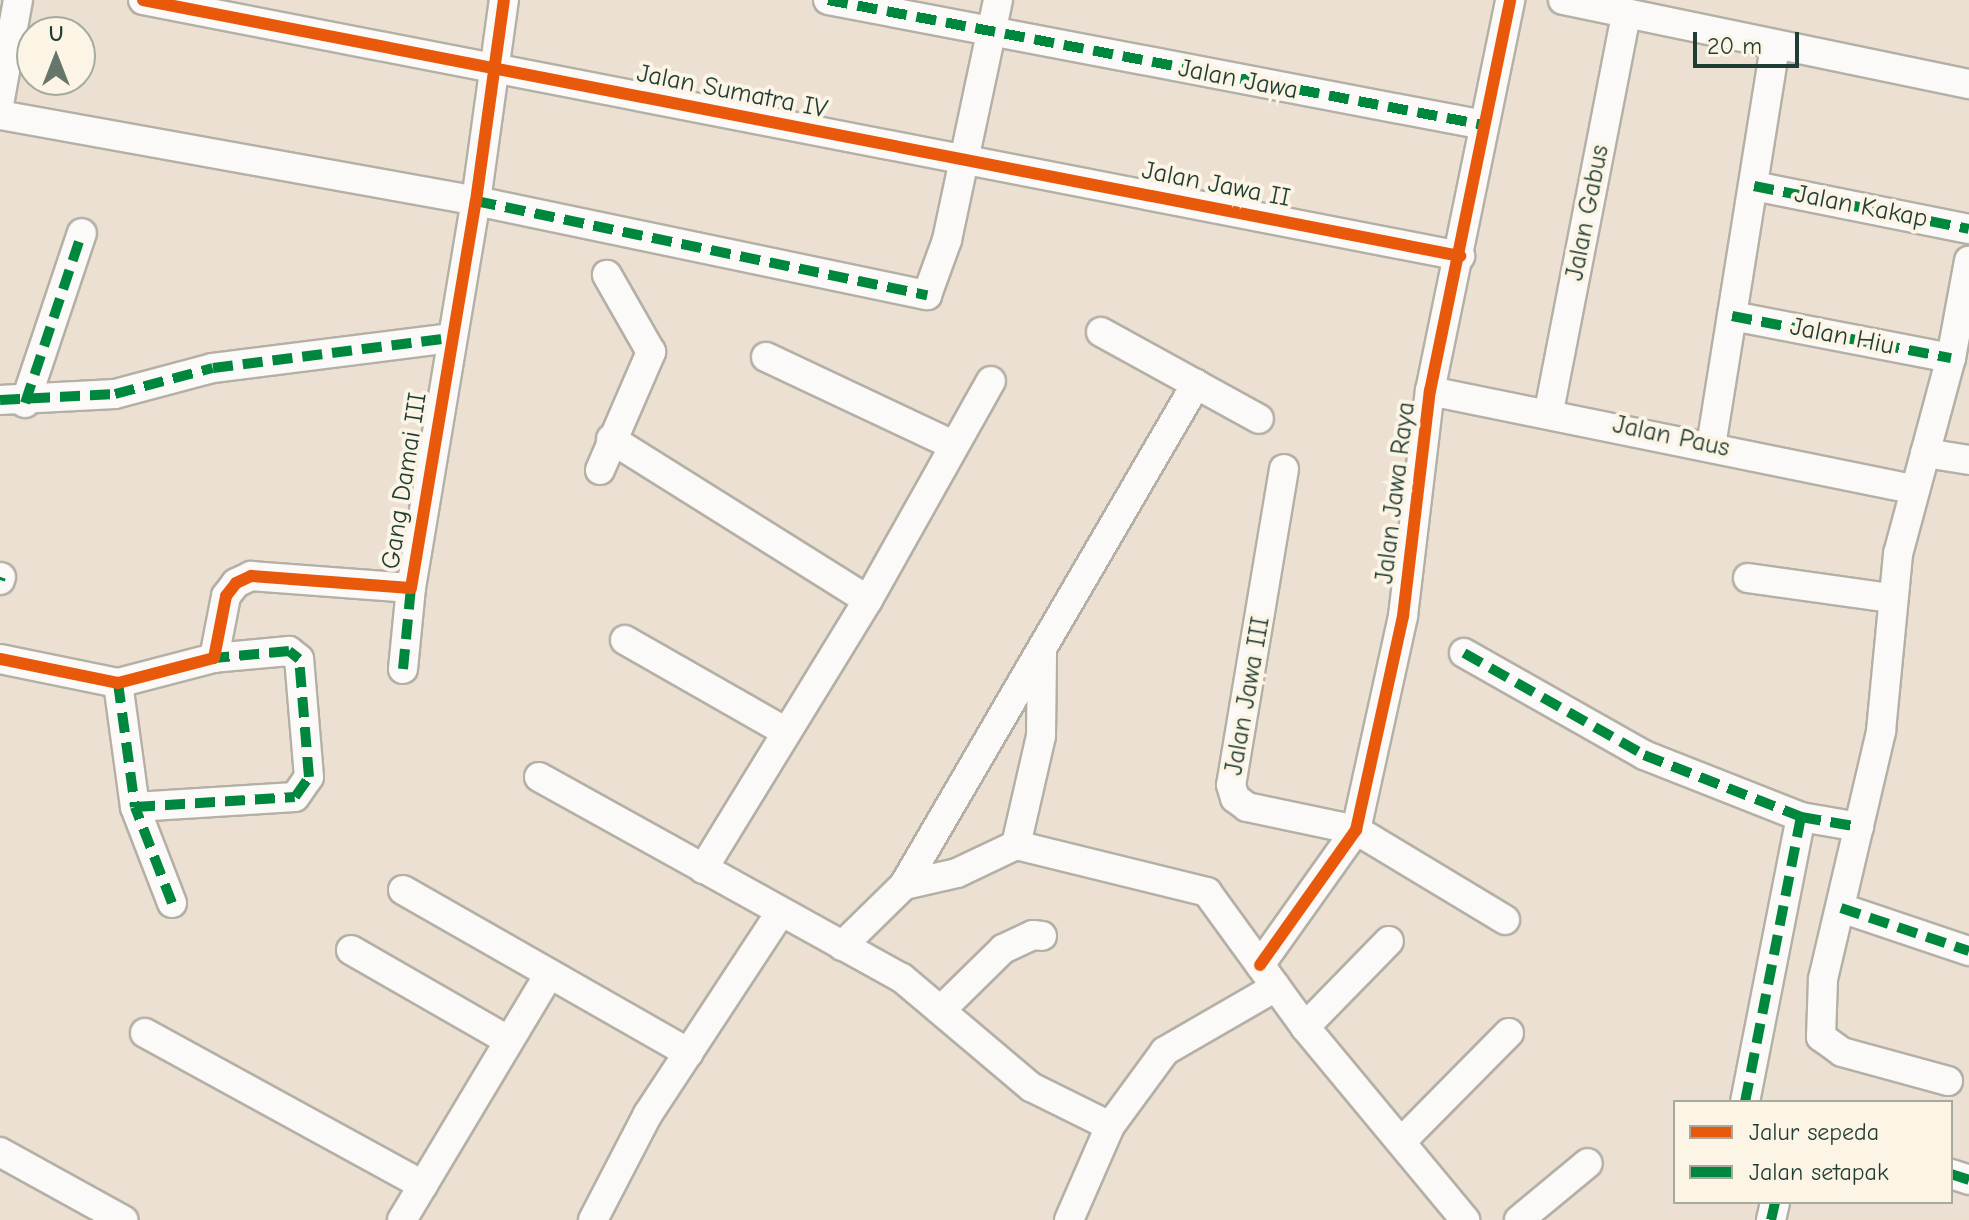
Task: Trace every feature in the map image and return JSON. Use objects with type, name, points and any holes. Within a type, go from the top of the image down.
[{"type":"street","points":[[0,99],[18,0]]},
{"type":"street","name":"Jalan Sumatra IV","points":[[143,0],[963,160]]},
{"type":"street","name":"Gang Damai III","points":[[214,658],[226,596],[236,583],[251,576],[411,588],[450,338],[476,201],[492,66],[504,0]]},
{"type":"street","name":"Jalan Jawa","points":[[828,0],[1484,125]]},
{"type":"street","points":[[0,115],[476,201],[927,295],[947,240],[998,0]]},
{"type":"street","name":"Jalan Jawa Raya","points":[[1268,976],[1356,830],[1403,616],[1430,391],[1510,0]]},
{"type":"street","points":[[1563,0],[1969,84]]},
{"type":"street","name":"Jalan Gabus","points":[[1549,411],[1626,15]]},
{"type":"street","points":[[1711,446],[1775,45]]},
{"type":"street","name":"Jalan Jawa II","points":[[963,160],[1460,256]]},
{"type":"street","name":"Jalan Kakap","points":[[1754,186],[1969,229]]},
{"type":"street","points":[[82,233],[12,401],[115,394],[213,368],[450,338]]},
{"type":"street","points":[[1948,1081],[1842,1052],[1821,1037],[1823,979],[1881,731],[1891,598],[1912,489],[1925,453],[1966,296],[1969,261]]},
{"type":"street","points":[[600,470],[618,442],[651,352],[607,275]]},
{"type":"street","name":"Jalan Hiu","points":[[1732,316],[1951,358]]},
{"type":"street","points":[[1101,332],[1259,419]]},
{"type":"street","points":[[766,357],[953,445]]},
{"type":"street","points":[[703,869],[868,600],[991,381]]},
{"type":"street","points":[[842,946],[904,885],[1042,654],[1196,384]]},
{"type":"street","name":"Jalan Paus","points":[[1430,391],[1549,411],[1912,489]]},
{"type":"street","points":[[618,442],[868,600]]},
{"type":"street","points":[[1925,453],[1969,460]]},
{"type":"street","name":"Jalan Jawa III","points":[[1284,469],[1231,785],[1235,798],[1247,807],[1356,830],[1505,920]]},
{"type":"street","points":[[1748,578],[1891,598]]},
{"type":"street","points":[[403,669],[411,588]]},
{"type":"street","points":[[625,640],[786,732]]},
{"type":"street","points":[[0,659],[118,683],[214,658],[289,651],[299,659],[309,761],[303,790],[295,797],[135,807]]},
{"type":"street","points":[[1464,653],[1644,755],[1801,817],[1859,827]]},
{"type":"street","points":[[1016,845],[1041,736],[1042,654]]},
{"type":"street","points":[[118,683],[135,807],[172,903]]},
{"type":"street","points":[[539,777],[902,978],[943,1008],[1031,1087],[1110,1126]]},
{"type":"street","points":[[1745,1100],[1801,817]]},
{"type":"street","points":[[904,885],[957,873],[1016,845],[1207,892],[1305,1027],[1465,1220]]},
{"type":"street","points":[[403,890],[689,1053]]},
{"type":"street","points":[[1841,908],[1969,951]]},
{"type":"street","points":[[593,1220],[648,1114],[780,913]]},
{"type":"street","points":[[943,1008],[1003,949],[1033,935],[1042,936]]},
{"type":"street","points":[[1305,1027],[1389,941]]},
{"type":"street","points":[[351,950],[509,1041]]},
{"type":"street","points":[[402,1220],[549,974]]},
{"type":"street","points":[[1069,1220],[1110,1126],[1165,1051],[1268,976]]},
{"type":"street","points":[[145,1033],[423,1185]]},
{"type":"street","points":[[1402,1141],[1509,1033]]},
{"type":"street","points":[[2,1152],[123,1220]]},
{"type":"street","points":[[1519,1220],[1588,1163]]},
{"type":"marked path","points":[[828,0],[1484,125]]},
{"type":"marked path","points":[[1754,186],[1969,229]]},
{"type":"marked path","points":[[475,208],[476,201],[927,295]]},
{"type":"marked path","points":[[25,403],[82,233]]},
{"type":"marked path","points":[[1732,316],[1951,358]]},
{"type":"marked path","points":[[0,400],[115,394],[213,368],[450,338]]},
{"type":"marked path","points":[[403,669],[411,588]]},
{"type":"marked path","points":[[172,903],[135,807],[295,797],[309,777],[299,659],[289,651],[214,658]]},
{"type":"marked path","points":[[1464,653],[1644,755],[1801,817],[1859,827]]},
{"type":"marked path","points":[[118,683],[135,807]]},
{"type":"marked path","points":[[1745,1100],[1801,817]]},
{"type":"marked path","points":[[1841,908],[1969,951]]},
{"type":"marked path","points":[[1953,1175],[1969,1180]]},
{"type":"marked path","points":[[1771,1220],[1775,1204]]},
{"type":"cycle path","points":[[143,0],[1460,256]]},
{"type":"cycle path","points":[[0,659],[118,683],[214,658],[226,596],[236,583],[251,576],[411,588],[476,201],[504,0]]},
{"type":"cycle path","points":[[1260,965],[1356,830],[1403,616],[1430,391],[1510,0]]}]
